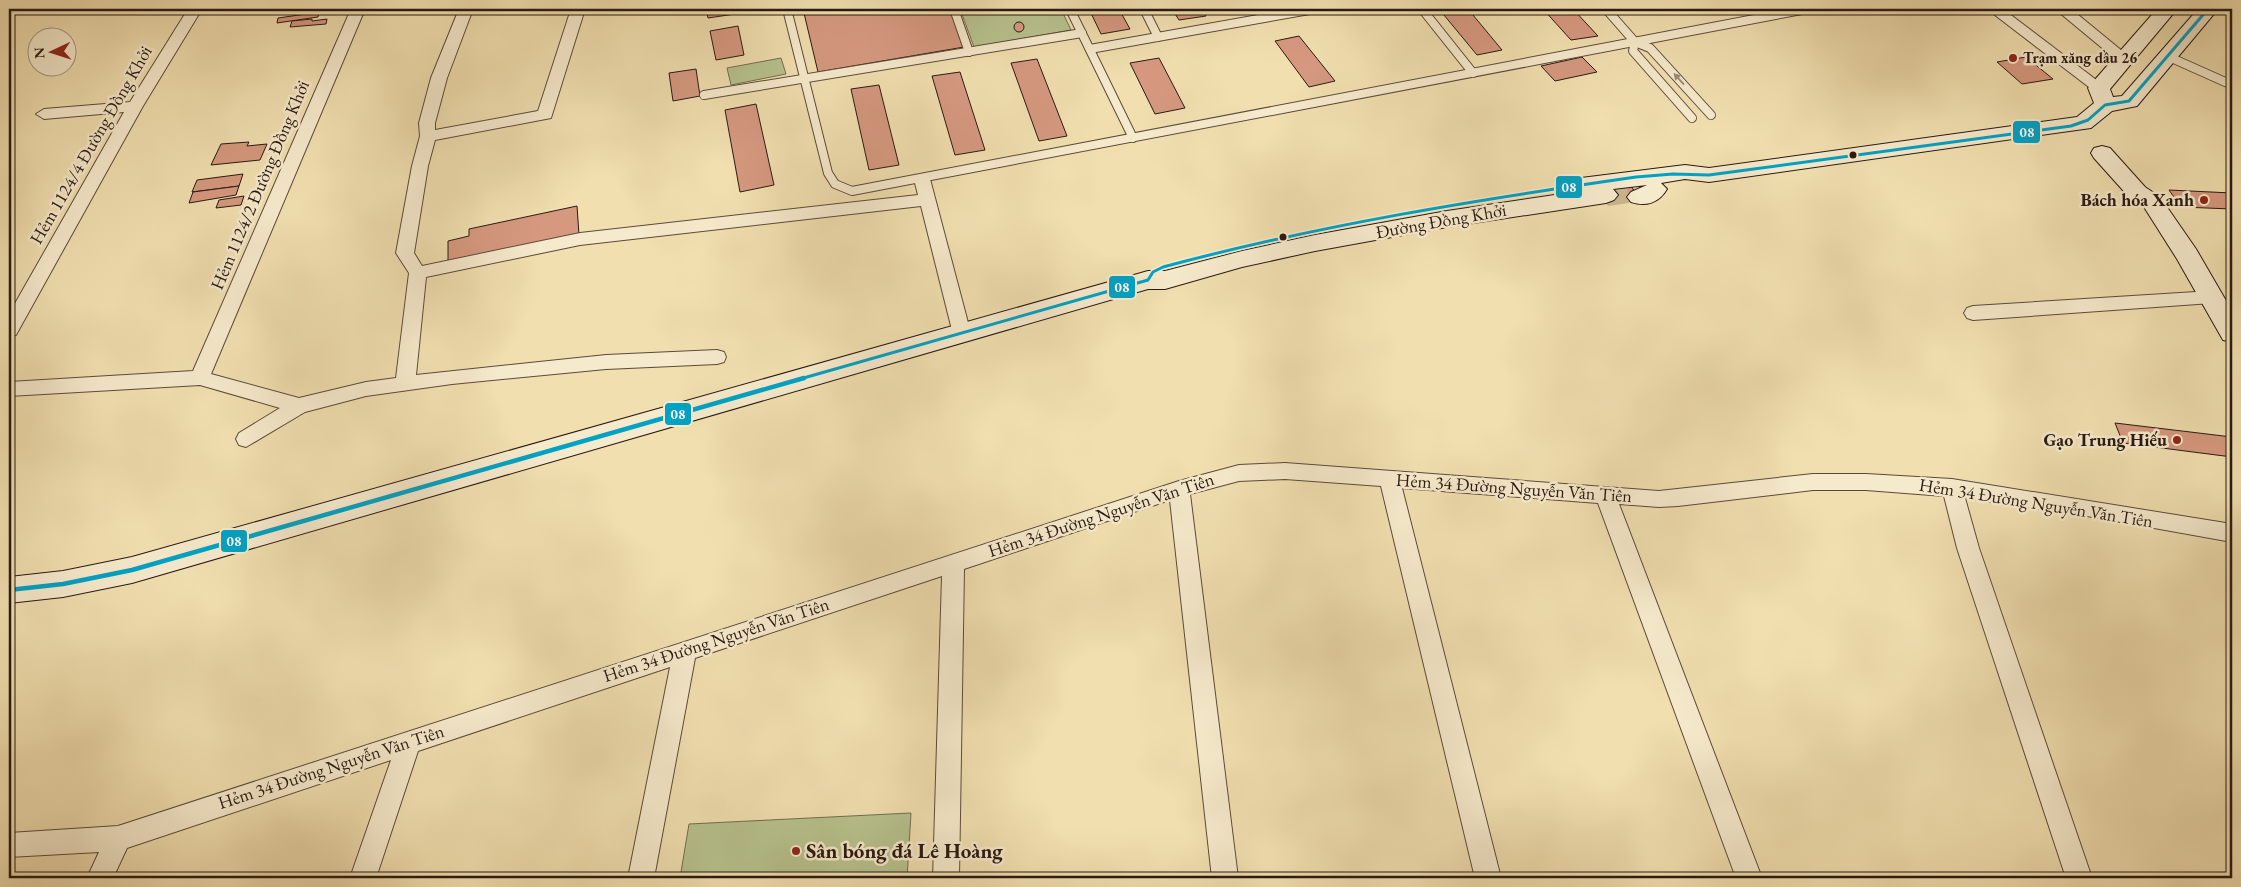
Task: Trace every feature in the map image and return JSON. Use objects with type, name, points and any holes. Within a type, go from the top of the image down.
[{"type":"main road","name":"Đường Đồng Khởi","points":[[1148,280],[1156,270],[1220,252],[1400,214],[1485,199],[1685,172],[1709,174],[2071,126],[2088,120],[2124,59],[2167,9]]},
{"type":"main road","points":[[2102,97],[2129,101],[2208,9]]},
{"type":"main road","points":[[2088,120],[2148,188],[2153,196],[2152,202]]},
{"type":"main road","points":[[2102,153],[2137,192],[2152,202],[2221,304],[2232,333]]},
{"type":"main road","name":"Đường Đồng Khởi","points":[[1643,192],[1696,183],[1704,180],[1709,174]]},
{"type":"main road","name":"Đường Đồng Khởi","points":[[9,590],[63,584],[132,570],[1148,280],[1165,280],[1242,259],[1315,243],[1531,206],[1602,198]]},
{"type":"street","name":"Hẻm 1124/4 Đường Đồng Khởi","points":[[9,330],[135,106],[195,9]]},
{"type":"street","name":"Hẻm 1124/2 Đường Đồng Khởi","points":[[200,378],[358,9]]},
{"type":"street","points":[[405,383],[418,273],[405,254],[420,166],[428,136],[427,123],[439,78],[466,9]]},
{"type":"street","points":[[428,136],[546,115],[578,9]]},
{"type":"street","points":[[1994,9],[2102,97]]},
{"type":"street","points":[[2062,9],[2124,59]]},
{"type":"street","points":[[44,114],[135,106]]},
{"type":"street","points":[[922,179],[962,334]]},
{"type":"street","points":[[418,273],[580,239],[928,200]]},
{"type":"street","points":[[1973,312],[2221,304]]},
{"type":"street","points":[[246,438],[299,406],[366,389],[405,383],[606,362],[717,357]]},
{"type":"street","points":[[9,389],[200,378],[299,406]]},
{"type":"street","name":"Hẻm 34 Đường Nguyễn Văn Tiên","points":[[9,845],[118,838],[685,650],[1179,489],[1232,474],[1262,471],[1605,495],[1686,498],[1760,486],[1813,482],[1952,487],[2232,534]]},
{"type":"street","points":[[1389,479],[1488,878]]},
{"type":"street","points":[[1952,487],[1968,548],[2079,878]]},
{"type":"street","points":[[1179,489],[1225,878]]},
{"type":"street","points":[[1605,495],[1749,878]]},
{"type":"street","points":[[946,878],[953,563]]},
{"type":"street","points":[[641,878],[685,650]]},
{"type":"street","points":[[363,878],[409,742]]},
{"type":"street","points":[[100,878],[118,838]]},
{"type":"lane","points":[[787,9],[828,173],[835,184],[846,190],[861,191],[1808,9]]},
{"type":"lane","points":[[954,9],[968,52]]},
{"type":"lane","points":[[1070,9],[1134,138]]},
{"type":"lane","points":[[1144,9],[1158,37]]},
{"type":"lane","points":[[1090,49],[1315,9]]},
{"type":"lane","points":[[1422,9],[1473,73]]},
{"type":"lane","points":[[1606,9],[1635,42],[1650,48],[1711,115]]},
{"type":"lane","points":[[704,96],[1082,33]]},
{"type":"lane","points":[[1635,42],[1633,51],[1692,118]]},
{"type":"lane","points":[[2167,56],[2232,85]]},
{"type":"green space","points":[[960,9],[1061,9],[1071,30],[974,47]]},
{"type":"green space","points":[[781,58],[786,74],[731,85],[727,68]]},
{"type":"green space","name":"Sân bóng đá Lê Hoàng","points":[[911,813],[907,878],[680,878],[689,824]]},
{"type":"building","points":[[706,9],[734,9],[735,14],[708,18]]},
{"type":"building","points":[[803,9],[950,9],[964,47],[818,72]]},
{"type":"building","points":[[1089,9],[1119,9],[1130,29],[1101,34]]},
{"type":"building","points":[[1172,9],[1202,9],[1206,16],[1179,20]]},
{"type":"building","points":[[1439,9],[1468,9],[1502,50],[1477,55]]},
{"type":"building","points":[[1543,9],[1573,9],[1598,36],[1571,40]]},
{"type":"building","points":[[320,12],[318,17],[277,23],[278,18]]},
{"type":"building","points":[[312,19],[312,21],[327,19],[326,24],[290,27],[292,21]]},
{"type":"building","points":[[1019,22],[1024,27],[1019,32],[1014,27]]},
{"type":"building","points":[[738,26],[744,55],[716,60],[710,31]]},
{"type":"building","points":[[1299,36],[1335,81],[1309,87],[1275,41]]},
{"type":"building","points":[[1582,57],[1597,72],[1555,81],[1541,66]]},
{"type":"building","points":[[2026,57],[2053,79],[2022,84],[1997,62]]},
{"type":"building","points":[[1159,58],[1185,108],[1155,114],[1130,63]]},
{"type":"building","points":[[1037,59],[1067,136],[1039,141],[1011,63]]},
{"type":"building","points":[[696,69],[700,96],[673,101],[669,73]]},
{"type":"building","points":[[960,72],[985,150],[955,155],[932,76]]},
{"type":"building","points":[[879,85],[899,165],[869,170],[851,89]]},
{"type":"building","points":[[756,104],[774,185],[740,192],[725,110]]},
{"type":"building","points":[[249,142],[247,146],[267,144],[260,160],[211,165],[221,144]]},
{"type":"building","points":[[243,174],[239,186],[192,192],[197,180]]},
{"type":"building","points":[[1626,178],[1640,200],[1612,203],[1598,181]]},
{"type":"building","points":[[239,186],[236,195],[189,203],[193,192]]},
{"type":"building","name":"Bách hóa Xanh","points":[[2169,190],[2232,193],[2232,209],[2181,207]]},
{"type":"building","points":[[244,196],[241,205],[216,208],[219,200]]},
{"type":"building","points":[[577,206],[579,235],[448,263],[448,241],[469,236],[469,229]]},
{"type":"building","name":"Gạo Trung Hiếu","points":[[2115,423],[2232,437],[2232,457],[2123,443]]},
{"type":"tunnel","points":[[1606,195],[1635,191]]},
{"type":"transit line","name":"08","points":[[9,590],[63,584],[132,570],[1148,280],[1153,272],[1163,267],[1312,230],[1412,211],[1636,177],[1673,174],[1709,175],[2071,126],[2088,120],[2105,105],[2129,101],[2208,9]]},
{"type":"place","name":"Trạm xăng dầu 26","points":[[2013,58]]},
{"type":"place","name":"Bách hóa Xanh","points":[[2204,200]]},
{"type":"place","name":"Gạo Trung Hiếu","points":[[2177,440]]},
{"type":"place","name":"Sân bóng đá Lê Hoàng","points":[[796,851]]}]
